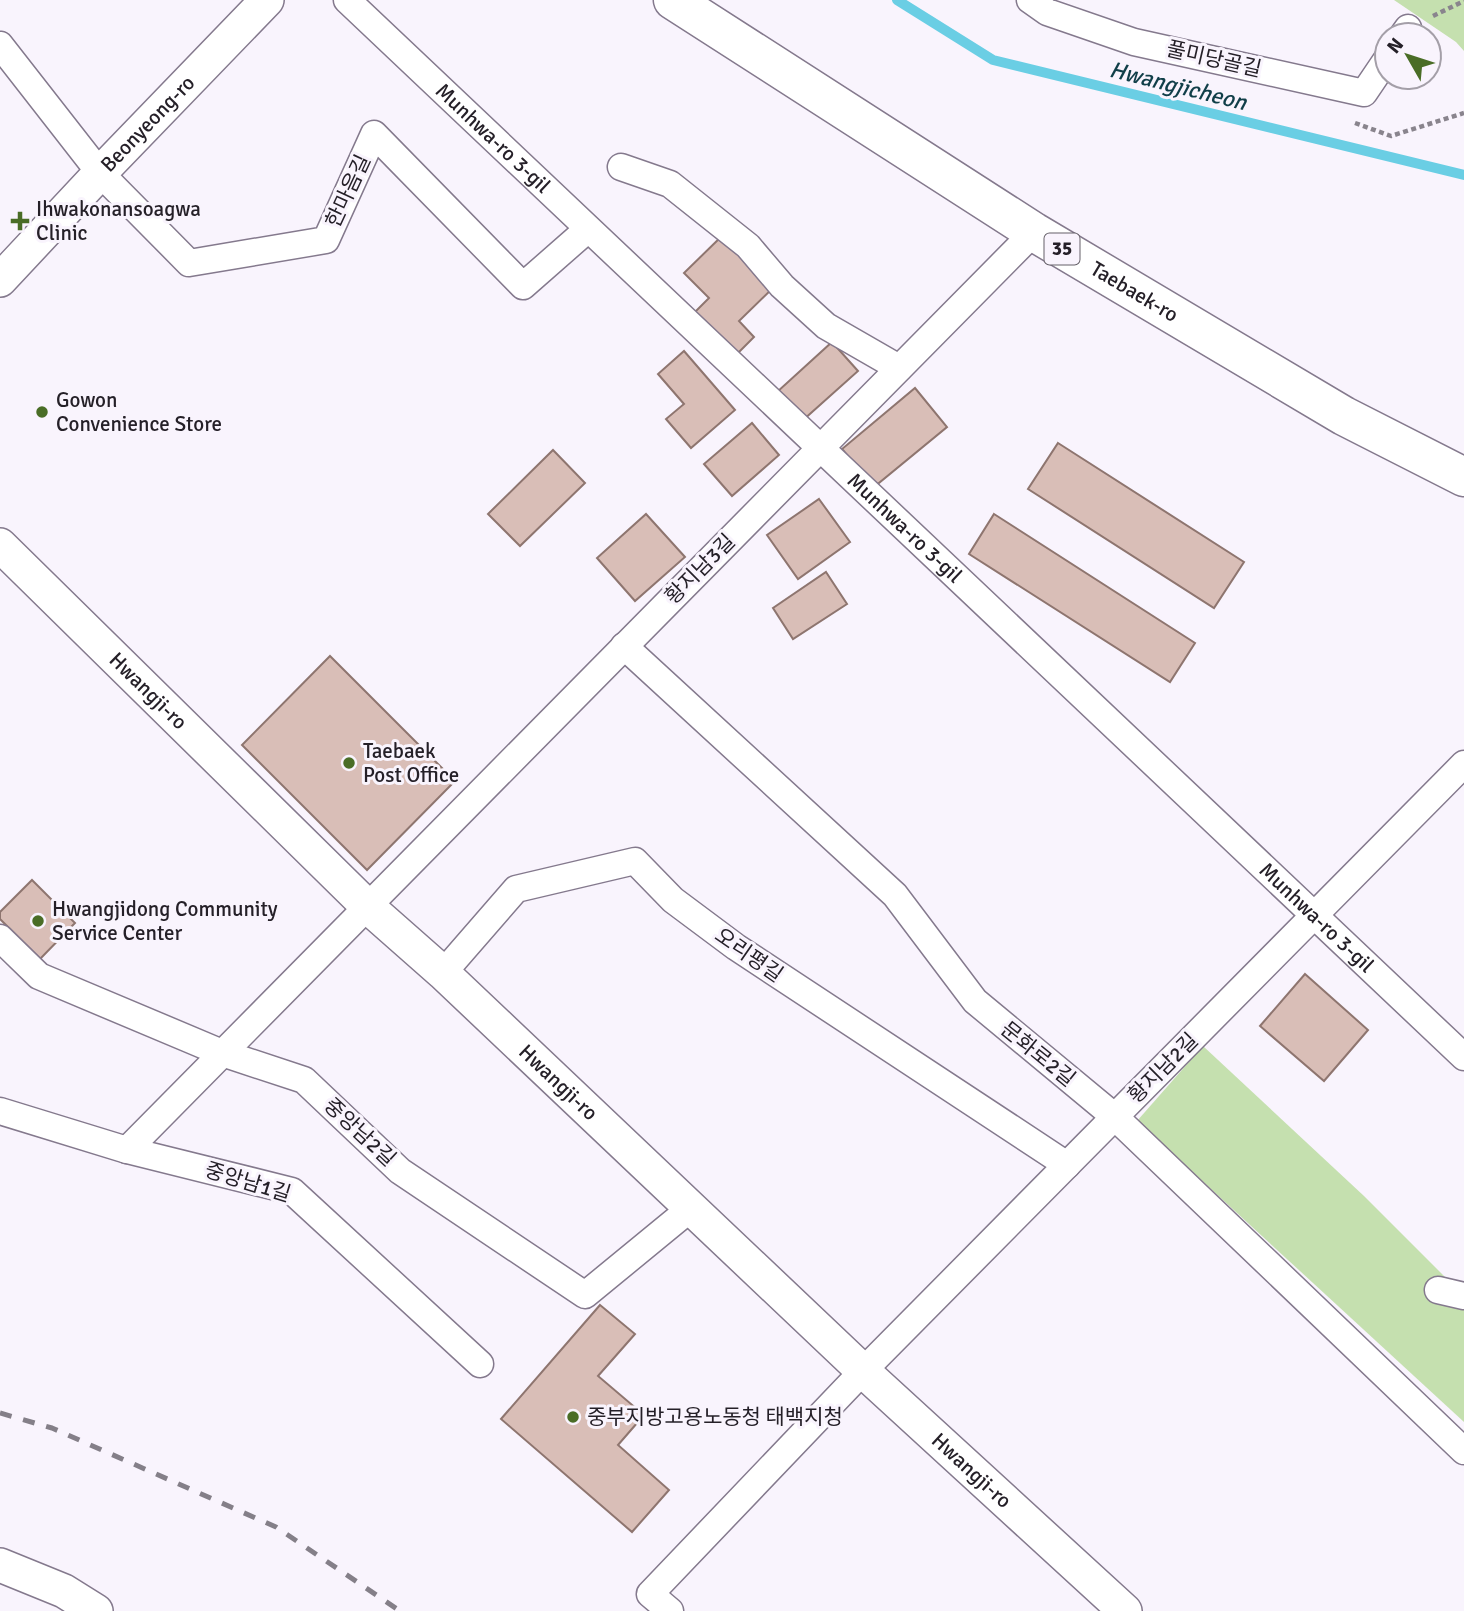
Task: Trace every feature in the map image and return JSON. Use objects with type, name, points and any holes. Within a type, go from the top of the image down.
[{"type":"main road","name":"Taebaek-ro","points":[[673,0],[1034,232],[1343,416],[1464,477]]},
{"type":"street","name":"Beonyeong-ro","points":[[0,280],[267,0]]},
{"type":"street","name":"Munhwa-ro 3-gil","points":[[347,0],[1464,1058]]},
{"type":"street","name":"풀미당골길","points":[[1030,0],[1047,12],[1134,41],[1364,93],[1373,80]]},
{"type":"street","points":[[1,46],[100,173]]},
{"type":"street","name":"한마음길","points":[[100,173],[189,263],[326,240],[374,134],[523,286],[588,229]]},
{"type":"street","points":[[621,167],[670,184],[748,246],[782,286],[826,326],[899,368]]},
{"type":"street","name":"황지남3길","points":[[127,1150],[1034,232]]},
{"type":"street","name":"Hwangji-ro","points":[[0,545],[367,906],[443,973],[863,1371],[1125,1611]]},
{"type":"street","name":"문화로2길","points":[[624,646],[895,895],[975,1002],[1115,1117],[1464,1451]]},
{"type":"street","name":"황지남2길","points":[[670,1611],[650,1594],[863,1371],[1464,764]]},
{"type":"street","name":"오리평길","points":[[443,973],[516,889],[635,861],[673,900],[736,947],[1067,1165]]},
{"type":"street","name":"중앙남2길","points":[[0,938],[40,976],[222,1053],[304,1080],[400,1171],[585,1295],[691,1208]]},
{"type":"street","name":"중앙남1길","points":[[0,1111],[127,1150],[292,1191],[480,1364]]},
{"type":"street","points":[[1438,1290],[1464,1296]]},
{"type":"street","points":[[0,1565],[64,1591],[96,1611]]},
{"type":"green space","points":[[1394,0],[1464,0],[1464,51],[1443,33],[1443,21],[1425,21]]},
{"type":"green space","points":[[1203,1046],[1364,1196],[1464,1296],[1464,1422],[1137,1121]]},
{"type":"building","points":[[725,233],[776,285],[739,321],[754,337],[732,359],[690,317],[709,298],[684,273]]},
{"type":"building","points":[[832,342],[858,371],[802,421],[777,392]]},
{"type":"building","points":[[684,351],[735,410],[691,448],[666,419],[684,404],[658,374]]},
{"type":"building","points":[[915,388],[947,427],[874,487],[842,449]]},
{"type":"building","points":[[752,423],[779,455],[732,496],[704,464]]},
{"type":"building","points":[[1058,443],[1244,562],[1214,608],[1028,489]]},
{"type":"building","points":[[553,450],[585,483],[520,546],[488,514]]},
{"type":"building","points":[[819,499],[850,542],[798,579],[767,535]]},
{"type":"building","points":[[646,514],[685,557],[635,601],[597,558]]},
{"type":"building","points":[[994,514],[1195,643],[1170,682],[969,554]]},
{"type":"building","points":[[826,572],[847,604],[793,639],[773,608]]},
{"type":"building","name":"Taebaek Post Office","points":[[330,656],[455,781],[367,870],[242,745]]},
{"type":"building","name":"Hwangjidong Community Service Center","points":[[32,880],[75,923],[40,959],[0,919],[0,912]]},
{"type":"building","points":[[1305,974],[1368,1030],[1324,1081],[1260,1026]]},
{"type":"building","name":"중부지방고용노동청 태백지청","points":[[600,1305],[635,1334],[598,1376],[644,1415],[618,1445],[669,1490],[632,1532],[501,1419]]},
{"type":"waterway","name":"Hwangjicheon","points":[[897,0],[993,60],[1464,175]]},
{"type":"railway","points":[[0,1413],[52,1428],[276,1527],[400,1611]]},
{"type":"place","name":"Ihwakonansoagwa Clinic","points":[[20,221]]},
{"type":"place","name":"Gowon Convenience Store","points":[[42,412]]},
{"type":"place","name":"Taebaek Post Office","points":[[349,763]]},
{"type":"place","name":"Hwangjidong Community Service Center","points":[[38,921]]},
{"type":"place","name":"중부지방고용노동청 태백지청","points":[[573,1417]]}]
